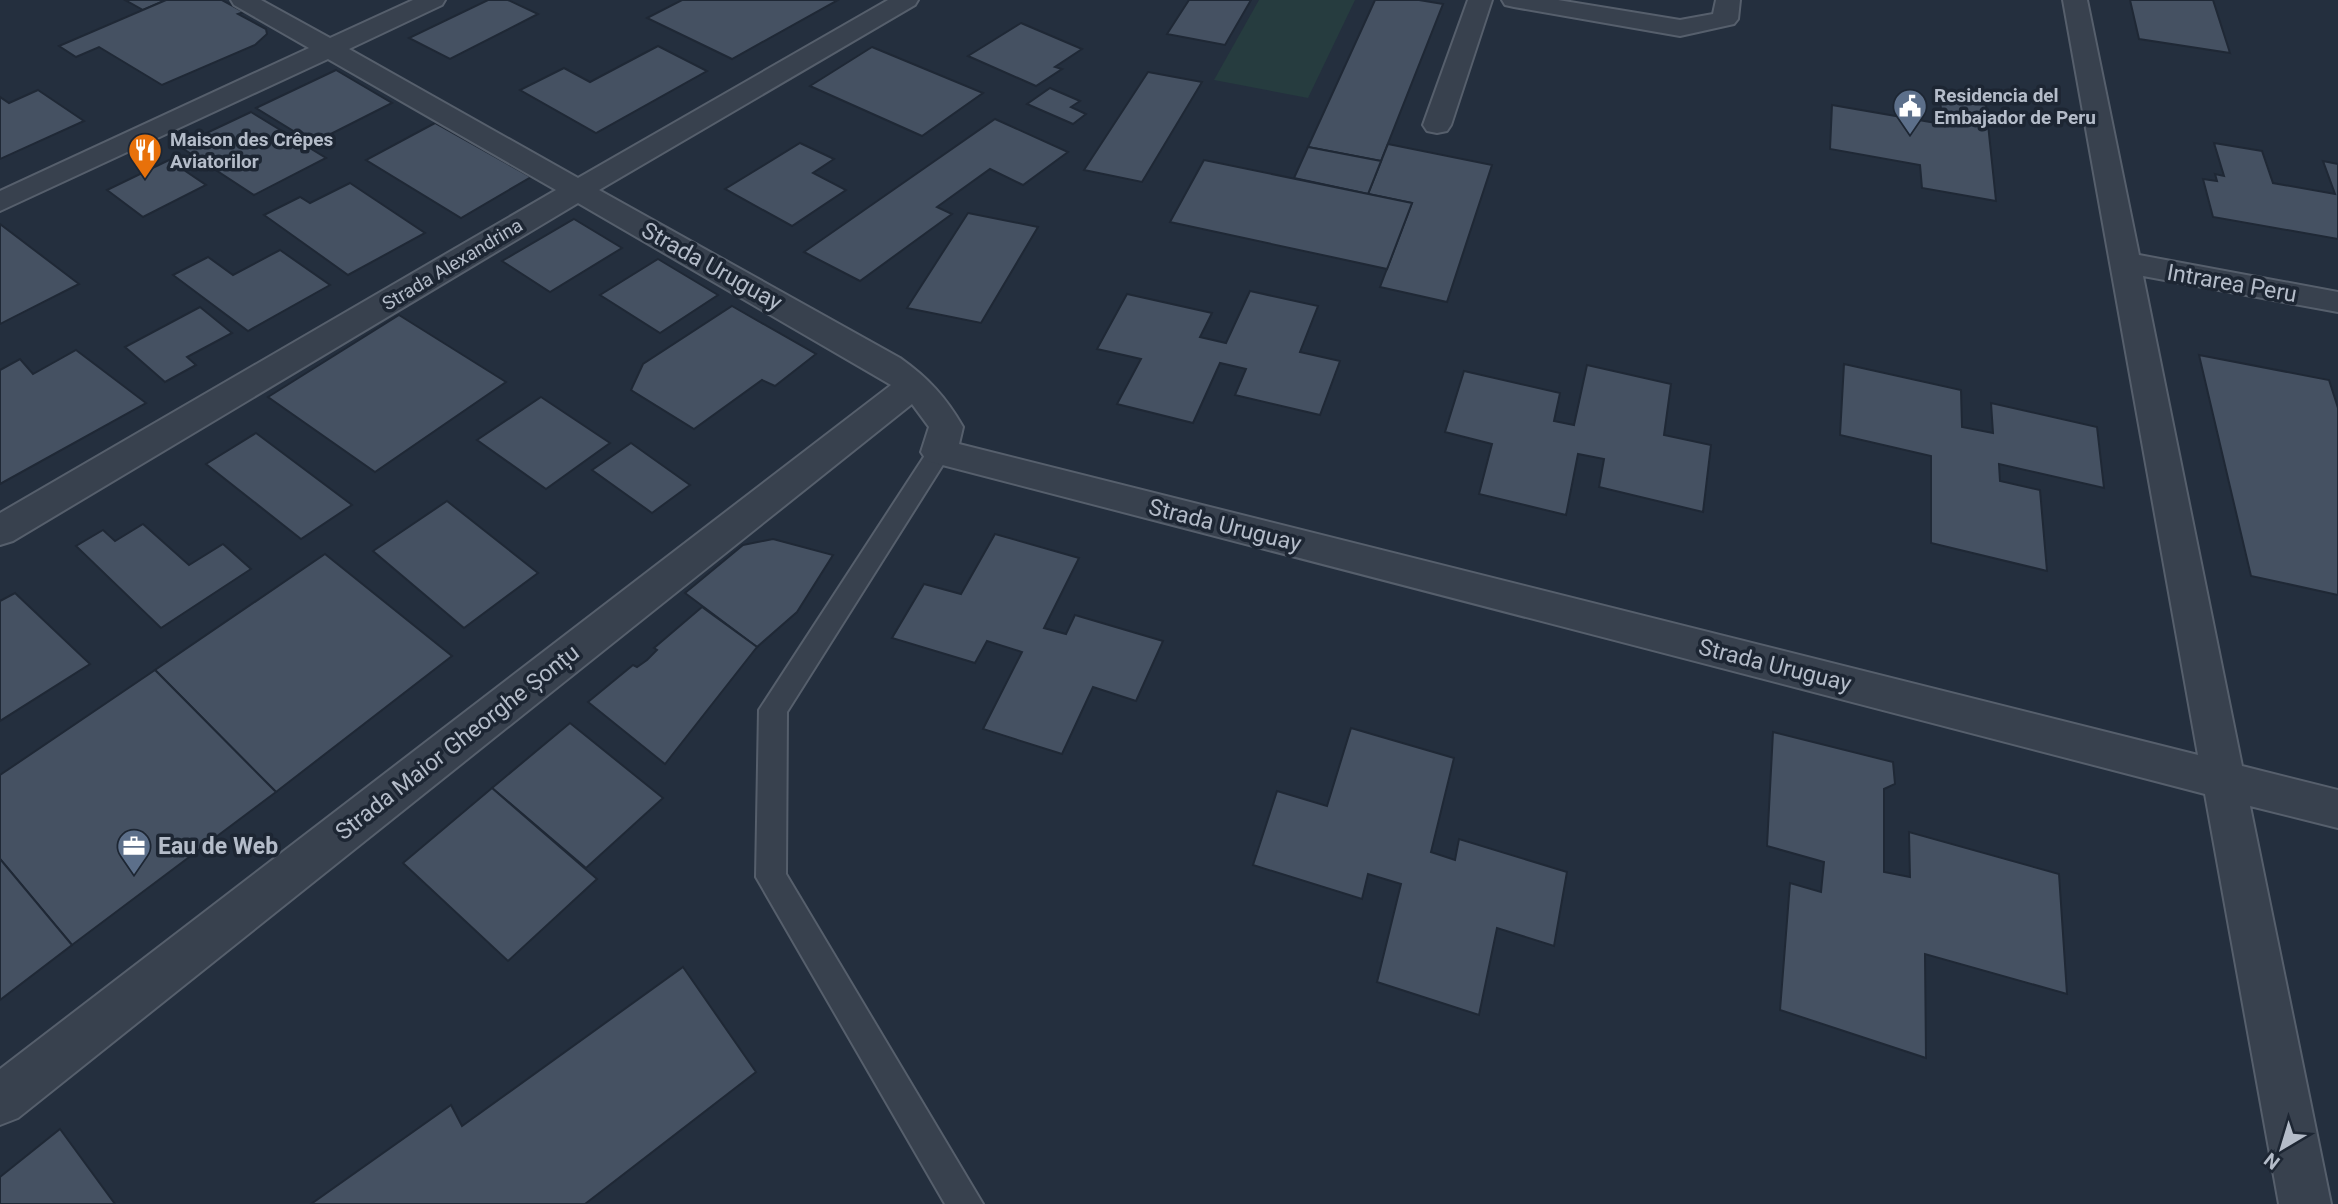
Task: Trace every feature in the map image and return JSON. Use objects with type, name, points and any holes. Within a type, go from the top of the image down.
[{"type":"street","name":"Strada Uruguay","points":[[243,0],[888,366],[914,384],[933,403],[946,426],[939,452],[2338,809]]},
{"type":"street","points":[[0,202],[433,0]]},
{"type":"street","name":"Strada Alexandrina","points":[[0,531],[906,0]]},
{"type":"street","points":[[1437,125],[1480,0]]},
{"type":"street","points":[[1514,0],[1680,28],[1725,19],[1728,0]]},
{"type":"street","points":[[2075,0],[2305,1204]]},
{"type":"street","name":"Intrarea Peru","points":[[2127,263],[2338,302]]},
{"type":"street","name":"Strada Maior Gheorghe Șonțu","points":[[0,1100],[914,384]]},
{"type":"lane","points":[[939,452],[773,710],[771,877],[965,1204]]},
{"type":"green space","points":[[1259,0],[1355,0],[1308,98],[1214,80]]},
{"type":"building","points":[[125,0],[166,0],[143,10]]},
{"type":"building","points":[[166,0],[222,0],[244,12],[238,14],[266,29],[267,34],[255,45],[162,85],[99,47],[76,57],[59,46]]},
{"type":"building","points":[[488,0],[508,0],[538,14],[450,59],[409,38]]},
{"type":"building","points":[[682,0],[838,0],[732,59],[647,18]]},
{"type":"building","points":[[1189,0],[1251,0],[1225,45],[1167,34]]},
{"type":"building","points":[[1375,0],[1419,0],[1443,4],[1381,161],[1308,147]]},
{"type":"building","points":[[2130,0],[2213,0],[2230,53],[2139,39]]},
{"type":"building","points":[[1021,23],[1082,49],[1055,67],[1062,69],[1036,86],[968,56]]},
{"type":"building","points":[[658,46],[707,71],[596,133],[520,90],[564,68],[590,82]]},
{"type":"building","points":[[872,47],[983,93],[922,136],[810,86]]},
{"type":"building","points":[[336,70],[392,103],[313,143],[256,108]]},
{"type":"building","points":[[1148,72],[1202,82],[1142,182],[1084,170]]},
{"type":"building","points":[[1050,88],[1080,101],[1071,107],[1086,114],[1073,124],[1027,104]]},
{"type":"building","points":[[38,90],[84,121],[0,159],[0,97],[9,103]]},
{"type":"building","name":"Residencia del Embajador de Peru","points":[[1940,97],[1986,105],[1996,201],[1922,188],[1920,165],[1830,149],[1832,105],[1942,124]]},
{"type":"building","points":[[251,112],[326,158],[254,195],[179,146]]},
{"type":"building","points":[[995,119],[1068,152],[1023,185],[990,169],[937,207],[952,214],[860,281],[804,252]]},
{"type":"building","points":[[435,123],[531,177],[461,218],[366,160]]},
{"type":"building","points":[[800,143],[834,159],[813,173],[846,190],[792,226],[725,189]]},
{"type":"building","points":[[2214,143],[2262,151],[2273,183],[2335,194],[2323,161],[2338,164],[2338,239],[2213,217],[2203,179],[2217,181],[2215,174],[2224,176]]},
{"type":"building","points":[[1388,144],[1492,165],[1447,302],[1380,287],[1412,203],[1368,194]]},
{"type":"building","points":[[1308,147],[1381,161],[1368,194],[1294,178]]},
{"type":"building","points":[[169,160],[206,185],[143,217],[107,190]]},
{"type":"building","points":[[1204,160],[1412,203],[1387,269],[1170,222]]},
{"type":"building","points":[[350,183],[425,233],[348,275],[264,215],[300,197],[310,203]]},
{"type":"building","points":[[968,213],[1038,227],[981,323],[907,308]]},
{"type":"building","points":[[574,219],[622,248],[550,292],[502,261]]},
{"type":"building","points":[[0,224],[79,284],[0,324]]},
{"type":"building","points":[[280,250],[330,285],[248,331],[173,275],[208,257],[233,275]]},
{"type":"building","points":[[658,259],[718,295],[660,333],[600,295]]},
{"type":"building","points":[[1250,291],[1318,306],[1300,352],[1340,361],[1320,415],[1235,395],[1246,369],[1220,363],[1193,423],[1117,404],[1141,359],[1097,349],[1127,294],[1212,313],[1200,337],[1226,343]]},
{"type":"building","points":[[732,306],[816,354],[775,386],[762,380],[694,429],[631,390],[643,364]]},
{"type":"building","points":[[200,307],[232,333],[187,357],[196,365],[165,382],[125,347]]},
{"type":"building","points":[[399,315],[506,382],[375,472],[268,397]]},
{"type":"building","points":[[76,350],[146,403],[0,484],[0,370],[20,359],[33,374]]},
{"type":"building","points":[[2199,355],[2329,380],[2338,408],[2338,595],[2251,576]]},
{"type":"building","points":[[1844,364],[1961,390],[1962,427],[1993,433],[1991,403],[2097,427],[2104,488],[1999,464],[2000,481],[2040,490],[2047,571],[1931,543],[1931,456],[1840,435]]},
{"type":"building","points":[[1587,365],[1671,384],[1664,435],[1711,445],[1703,512],[1599,487],[1604,459],[1578,454],[1566,515],[1479,494],[1492,444],[1445,432],[1464,371],[1560,393],[1554,421],[1574,425]]},
{"type":"building","points":[[541,397],[610,443],[546,489],[477,440]]},
{"type":"building","points":[[256,433],[352,505],[301,539],[206,464]]},
{"type":"building","points":[[631,443],[690,485],[652,513],[592,470]]},
{"type":"building","points":[[447,501],[538,573],[464,628],[373,551]]},
{"type":"building","points":[[143,524],[189,565],[223,544],[251,569],[161,628],[76,546],[103,530],[115,541]]},
{"type":"building","points":[[995,534],[1079,558],[1044,628],[1066,634],[1075,615],[1163,641],[1136,701],[1093,687],[1062,754],[983,729],[1022,652],[987,641],[975,663],[892,638],[924,584],[961,594]]},
{"type":"building","points":[[773,539],[833,555],[797,612],[757,647],[685,593],[743,545]]},
{"type":"building","points":[[325,554],[452,656],[276,792],[155,670]]},
{"type":"building","points":[[15,593],[90,664],[0,721],[0,601]]},
{"type":"building","points":[[702,607],[757,647],[665,764],[588,702],[633,665],[637,667],[647,660],[657,650],[654,648]]},
{"type":"building","points":[[155,670],[276,792],[72,945],[0,859],[0,775]]},
{"type":"building","points":[[570,723],[663,798],[586,868],[492,788]]},
{"type":"building","points":[[1351,728],[1454,758],[1431,852],[1455,860],[1459,839],[1567,872],[1554,946],[1497,928],[1479,1015],[1377,982],[1401,884],[1368,874],[1362,899],[1253,865],[1277,791],[1327,806]]},
{"type":"building","points":[[1773,732],[1893,762],[1895,784],[1884,789],[1884,872],[1910,877],[1909,832],[2059,874],[2067,994],[1925,954],[1926,1058],[1780,1010],[1790,883],[1821,892],[1824,862],[1767,846]]},
{"type":"building","points":[[492,788],[597,879],[508,961],[403,863]]},
{"type":"building","points":[[0,859],[72,945],[0,1000]]},
{"type":"building","points":[[683,967],[756,1072],[585,1204],[311,1204],[451,1105],[462,1126]]},
{"type":"building","points":[[60,1129],[115,1204],[0,1204],[0,1177]]},
{"type":"place","name":"Residencia del Embajador de Peru","points":[[1910,136]]},
{"type":"place","name":"Maison des Crêpes Aviatorilor","points":[[145,180]]},
{"type":"place","name":"Eau de Web","points":[[134,876]]}]
